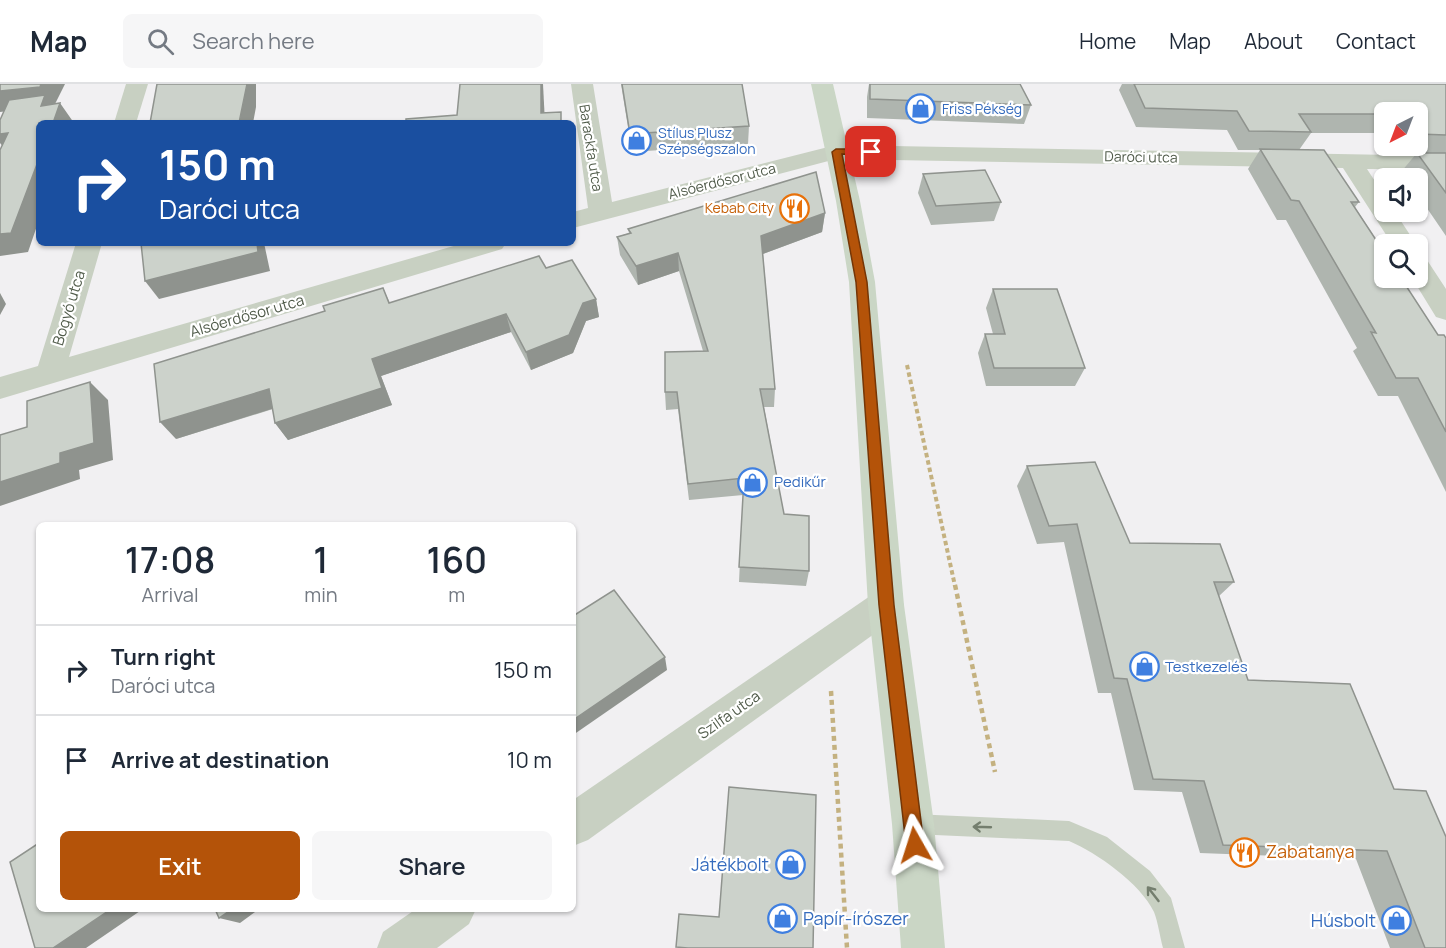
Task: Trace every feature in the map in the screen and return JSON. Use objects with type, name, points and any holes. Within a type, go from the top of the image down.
[{"type":"main road","points":[[822,84],[862,282],[886,605],[913,824],[923,948]]},
{"type":"street","points":[[126,120],[137,84]]},
{"type":"street","name":"Barackfa utca","points":[[582,84],[601,211]]},
{"type":"street","name":"Alsóerdősor utca","points":[[576,218],[836,152]]},
{"type":"street","name":"Daróci utca","points":[[836,152],[1446,163]]},
{"type":"street","points":[[1350,161],[1397,234]]},
{"type":"street","name":"Bogyó utca","points":[[50,374],[88,246]]},
{"type":"street","name":"Alsóerdősor utca","points":[[0,388],[483,246]]},
{"type":"street","points":[[1428,282],[1446,310]]},
{"type":"street","name":"Szilfa utca","points":[[576,823],[886,605]]},
{"type":"street","points":[[399,948],[450,912]]},
{"type":"lane","points":[[913,824],[1069,831],[1100,844],[1142,879],[1163,906],[1173,948]]},
{"type":"path","points":[[907,363],[995,772]]},
{"type":"path","points":[[828,645],[847,948]]},
{"type":"building","points":[[0,84],[41,84],[40,87],[0,91]]},
{"type":"building","points":[[157,84],[247,84],[240,120],[151,120]]},
{"type":"building","points":[[460,84],[541,84],[541,113],[561,112],[561,120],[406,120],[457,115]]},
{"type":"building","points":[[622,84],[742,84],[749,126],[630,134]]},
{"type":"building","points":[[870,84],[1020,84],[1031,105],[870,99]]},
{"type":"building","points":[[1134,84],[1446,84],[1446,135],[1428,134],[1428,102],[1374,102],[1374,114],[1299,114],[1311,132],[1249,131],[1237,111],[1145,108]]},
{"type":"building","points":[[45,95],[41,106],[60,103],[54,120],[36,120],[36,167],[11,233],[0,234],[0,150],[8,133],[0,134],[0,120],[9,100]]},
{"type":"building","points":[[1260,149],[1324,150],[1359,202],[1351,202],[1374,237],[1374,288],[1407,288],[1438,335],[1444,335],[1446,338],[1446,432],[1418,378],[1396,378],[1371,332],[1376,333],[1299,201],[1291,200]]},
{"type":"building","points":[[1428,153],[1446,153],[1446,193],[1428,168],[1419,156],[1428,156]]},
{"type":"building","points":[[985,170],[1001,202],[936,206],[923,174]]},
{"type":"building","points":[[816,172],[825,213],[761,236],[775,389],[760,389],[784,514],[809,516],[809,571],[739,567],[744,478],[688,484],[677,392],[665,392],[665,352],[708,351],[678,253],[636,266],[617,237],[631,233],[628,229]]},
{"type":"building","points":[[141,246],[257,246],[258,252],[145,281]]},
{"type":"building","points":[[539,256],[546,268],[572,260],[596,299],[583,303],[569,335],[526,352],[506,314],[372,359],[382,388],[275,423],[269,389],[160,422],[154,364],[325,311],[323,306],[383,288],[389,303]]},
{"type":"building","points":[[993,289],[1057,289],[1085,368],[994,368],[985,334],[1005,334]]},
{"type":"building","points":[[90,382],[94,443],[60,453],[60,463],[0,482],[0,435],[27,427],[27,401]]},
{"type":"building","points":[[1095,462],[1130,543],[1220,544],[1234,582],[1214,582],[1248,680],[1350,684],[1394,789],[1426,791],[1446,837],[1446,948],[1425,948],[1387,851],[1223,845],[1204,781],[1153,779],[1127,679],[1114,678],[1077,524],[1049,526],[1027,466]]},
{"type":"building","points":[[614,590],[665,657],[576,718],[576,614]]},
{"type":"building","points":[[729,787],[816,795],[813,948],[676,947],[679,914],[719,917]]},
{"type":"building","points":[[36,845],[36,912],[107,912],[53,948],[35,948],[10,862]]},
{"type":"building","points":[[216,912],[228,912],[219,918]]},
{"type":"place","name":"Friss Pékség","points":[[921,109]]},
{"type":"place","name":"Stílus Plusz Szépségszalon","points":[[637,141]]},
{"type":"place","name":"Kebab City","points":[[795,208]]},
{"type":"place","name":"Pedikűr","points":[[753,482]]},
{"type":"place","name":"Testkezelés","points":[[1144,667]]},
{"type":"place","name":"Zabatanya","points":[[1245,852]]},
{"type":"place","name":"Játékbolt","points":[[790,865]]},
{"type":"place","name":"Papír-írószer","points":[[782,919]]},
{"type":"place","name":"Húsbolt","points":[[1397,921]]},
{"type":"route","points":[[871,152],[836,152],[848,201],[862,282],[886,605],[915,845]]}]
